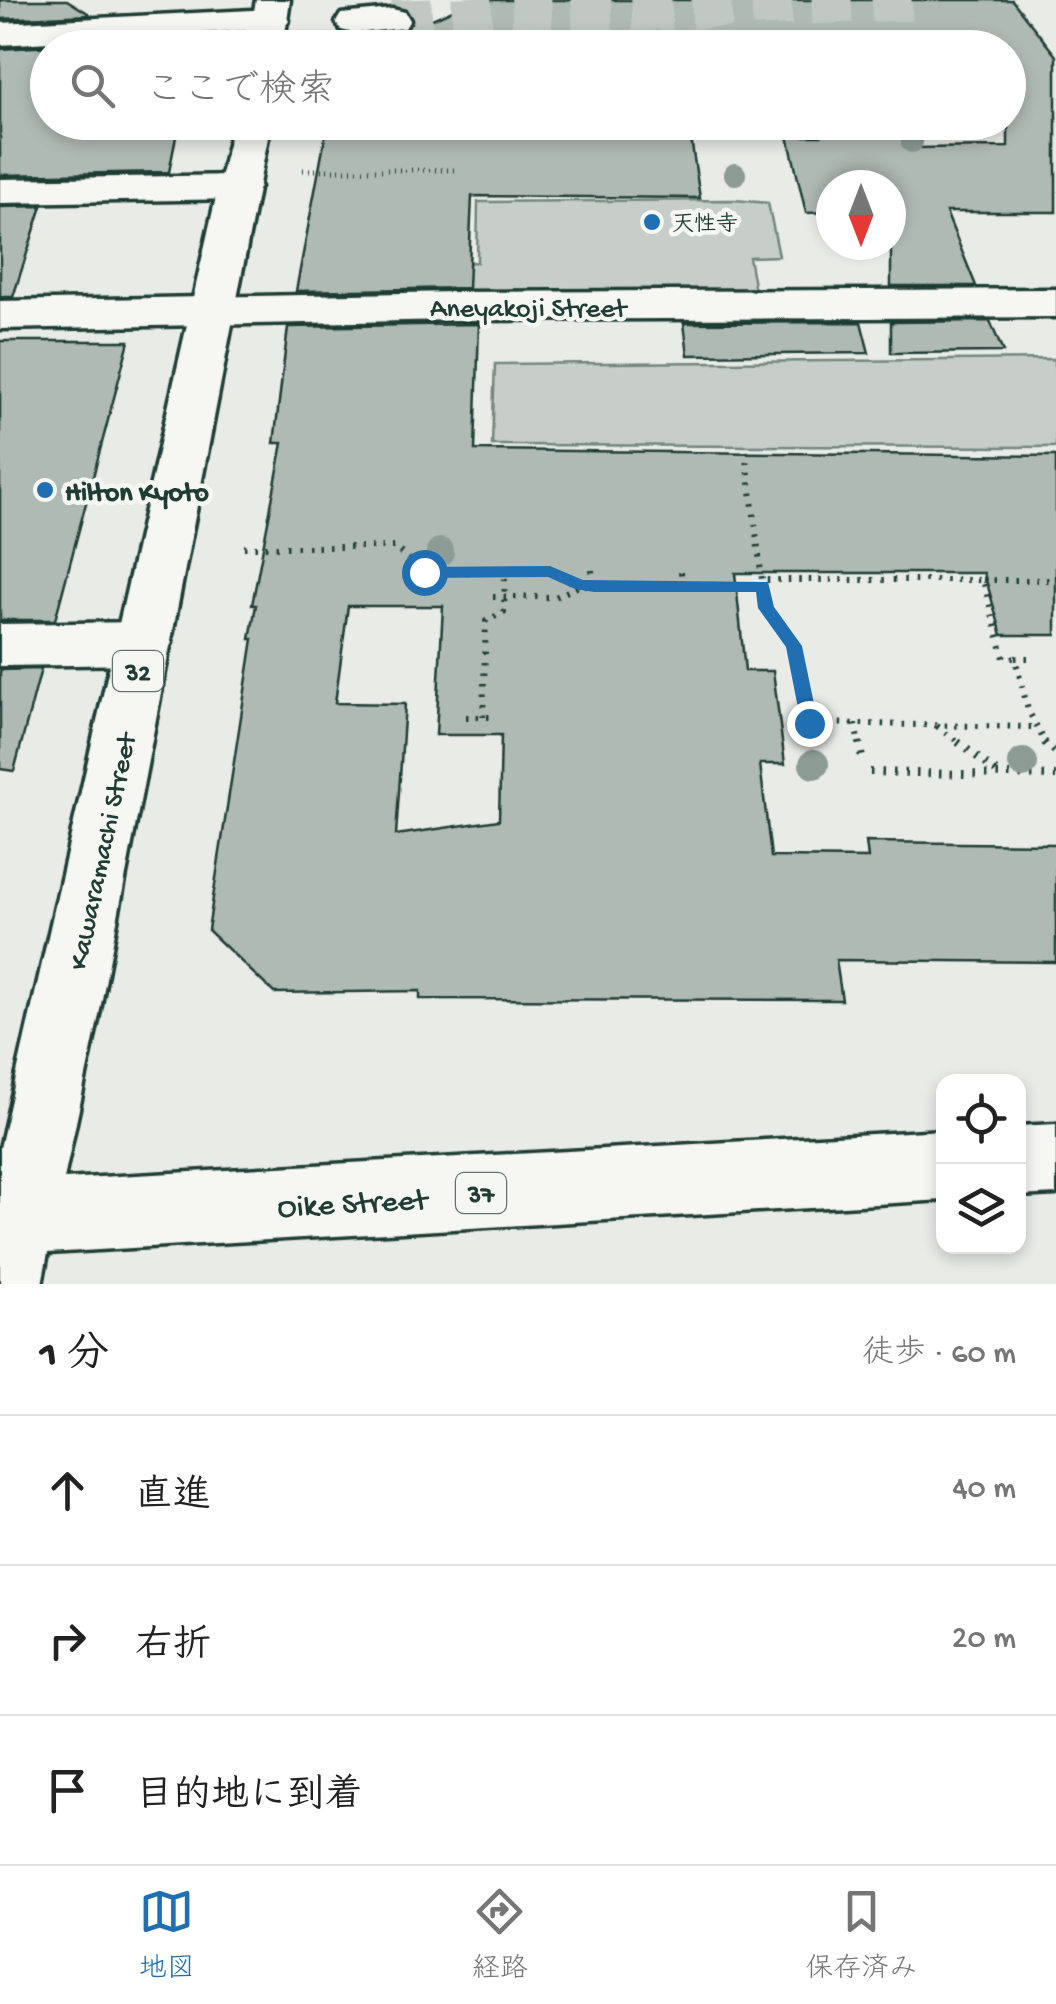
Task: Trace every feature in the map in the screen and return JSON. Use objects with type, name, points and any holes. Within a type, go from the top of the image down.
[{"type":"main road","points":[[354,22],[392,20]]},
{"type":"main road","points":[[90,30],[270,22]]},
{"type":"main road","points":[[0,34],[30,33]]},
{"type":"main road","name":"Kawaramachi Street","points":[[8,1241],[144,644],[249,140]]},
{"type":"main road","points":[[0,191],[240,187]]},
{"type":"main road","name":"Aneyakoji Street","points":[[0,315],[454,306],[1056,304]]},
{"type":"main road","points":[[0,645],[144,644]]},
{"type":"main road","points":[[1026,1160],[1056,1158]]},
{"type":"main road","name":"Oike Street","points":[[8,1241],[936,1166]]},
{"type":"path","points":[[303,170],[454,170]]},
{"type":"path","points":[[746,451],[766,608],[794,646],[809,723],[1034,727]]},
{"type":"path","points":[[244,547],[394,547],[424,572],[550,572],[594,586],[1056,580]]},
{"type":"path","points":[[592,570],[594,586]]},
{"type":"path","points":[[466,717],[487,717],[486,622],[504,612],[505,572]]},
{"type":"path","points":[[681,572],[682,586]]},
{"type":"path","points":[[984,580],[1004,658],[1031,658]]},
{"type":"path","points":[[493,598],[554,598],[581,585]]},
{"type":"path","points":[[1015,658],[1034,727],[1044,746],[1056,752]]},
{"type":"path","points":[[855,724],[863,763]]},
{"type":"path","points":[[936,725],[1000,774]]},
{"type":"path","points":[[870,772],[1056,776]]},
{"type":"shaded area","points":[[478,202],[768,203],[779,256],[749,257],[755,291],[458,292],[459,263],[477,262]]},
{"type":"shaded area","points":[[1055,359],[1056,447],[492,445],[495,364]]},
{"type":"building","points":[[0,0],[67,0],[91,15],[0,19]]},
{"type":"building","points":[[475,0],[1012,0],[1056,56],[1056,212],[946,212],[976,286],[891,286],[891,260],[906,260],[906,170],[816,170],[816,213],[806,213],[789,140],[905,140],[908,148],[1008,147],[1008,140],[1026,140],[1026,30],[408,30]]},
{"type":"building","points":[[30,47],[30,140],[175,140],[169,172],[0,175],[0,49]]},
{"type":"building","points":[[325,140],[691,140],[700,198],[472,196],[468,288],[296,291]]},
{"type":"building","points":[[42,206],[13,297],[0,297],[0,207]]},
{"type":"building","points":[[990,321],[1003,352],[891,353],[891,322]]},
{"type":"building","points":[[861,322],[869,353],[688,355],[684,323]]},
{"type":"building","points":[[479,324],[475,450],[1056,456],[1056,635],[1002,635],[984,573],[735,573],[745,671],[773,671],[785,764],[760,764],[771,857],[868,858],[866,842],[1056,844],[1056,962],[836,960],[842,1000],[420,999],[420,991],[274,993],[208,930],[253,639],[256,605],[252,605],[283,443],[274,443],[288,327]],"holes":[[[348,606],[443,606],[436,735],[501,735],[499,820],[396,835],[405,704],[335,703]]]},
{"type":"building","name":"Hilton Kyoto","points":[[0,341],[129,341],[55,620],[0,620]]},
{"type":"building","points":[[41,669],[14,771],[0,769],[0,670]]},
{"type":"tunnel","points":[[392,20],[928,0]]},
{"type":"place","name":"天性寺","points":[[652,222]]},
{"type":"place","name":"Hilton Kyoto","points":[[45,490]]},
{"type":"route","points":[[424,572],[550,572],[594,586],[763,586],[766,608],[794,646],[809,723]]}]
